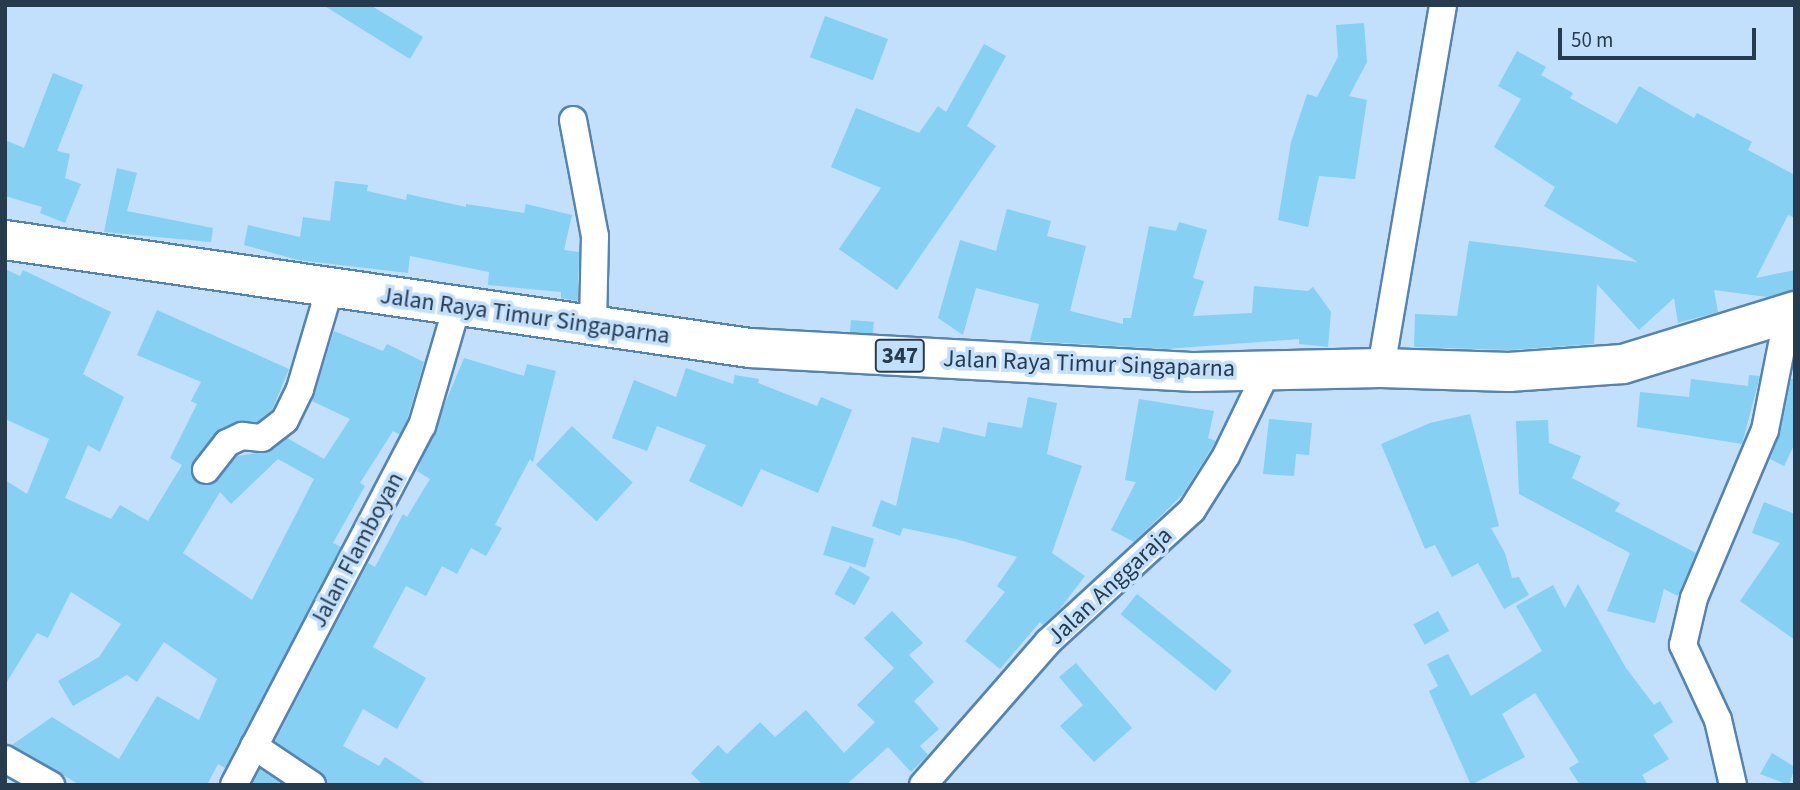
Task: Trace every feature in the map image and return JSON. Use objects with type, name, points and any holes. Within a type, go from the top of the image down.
[{"type":"main road","name":"Jalan Raya Timur Singaparna","points":[[5,240],[750,348],[1195,372],[1381,368],[1509,372],[1623,364],[1791,313]]},
{"type":"street","points":[[1381,368],[1443,5]]},
{"type":"street","points":[[573,120],[595,236],[593,326]]},
{"type":"street","points":[[206,470],[227,443],[242,436],[262,439],[285,420],[300,389],[330,288]]},
{"type":"street","name":"Jalan Flamboyan","points":[[234,785],[422,426],[457,306]]},
{"type":"street","points":[[1733,785],[1718,720],[1683,645],[1694,598],[1765,430],[1791,313]]},
{"type":"street","name":"Jalan Anggaraja","points":[[923,785],[1048,642],[1192,510],[1226,456],[1268,369]]},
{"type":"street","points":[[254,746],[312,785]]},
{"type":"street","points":[[5,759],[51,785]]},
{"type":"building","points":[[323,5],[370,5],[423,37],[410,59]]},
{"type":"building","points":[[825,16],[888,39],[873,80],[810,57]]},
{"type":"building","points":[[1364,23],[1367,62],[1349,96],[1367,100],[1355,179],[1319,176],[1308,227],[1278,220],[1291,142],[1307,94],[1317,97],[1338,57],[1336,25]]},
{"type":"building","points":[[984,44],[1006,56],[967,126],[996,146],[897,290],[839,249],[881,188],[831,167],[856,108],[919,133],[938,106],[946,112]]},
{"type":"building","points":[[1517,51],[1546,67],[1541,75],[1573,93],[1570,98],[1617,124],[1639,86],[1694,118],[1697,113],[1752,142],[1748,150],[1795,175],[1795,218],[1788,215],[1756,278],[1795,270],[1795,290],[1767,297],[1714,290],[1718,312],[1678,323],[1674,298],[1639,330],[1597,284],[1594,344],[1509,350],[1414,347],[1415,314],[1457,316],[1469,241],[1638,262],[1544,206],[1555,187],[1494,147],[1521,99],[1498,86]]},
{"type":"building","points":[[53,73],[83,85],[57,151],[70,154],[65,178],[81,184],[65,223],[40,213],[42,207],[5,196],[5,140],[24,148]]},
{"type":"building","points":[[117,168],[137,173],[127,211],[213,228],[211,242],[104,232]]},
{"type":"building","points":[[335,181],[368,185],[367,191],[406,200],[407,194],[466,207],[466,204],[524,213],[526,204],[572,215],[564,250],[579,252],[578,301],[561,298],[561,292],[488,285],[489,272],[410,256],[408,273],[298,260],[244,245],[248,225],[300,237],[303,217],[330,221]]},
{"type":"building","points":[[1007,209],[1051,221],[1047,236],[1086,246],[1070,311],[1123,324],[1123,318],[1131,318],[1149,226],[1176,231],[1179,222],[1207,230],[1193,278],[1204,281],[1193,316],[1252,313],[1254,286],[1308,291],[1313,287],[1331,312],[1328,347],[1299,344],[1299,339],[1166,349],[1030,341],[1039,304],[976,288],[963,335],[938,318],[960,240],[996,251]]},
{"type":"building","points":[[5,269],[20,276],[23,270],[111,312],[83,374],[124,397],[100,452],[88,445],[65,498],[111,519],[120,505],[148,521],[182,465],[170,458],[197,404],[191,401],[201,382],[137,355],[157,310],[289,369],[272,410],[257,422],[236,422],[220,429],[194,460],[191,475],[203,485],[218,480],[237,456],[271,451],[287,438],[324,459],[350,419],[312,401],[334,331],[383,351],[387,344],[424,362],[400,435],[393,431],[360,483],[365,486],[333,543],[341,547],[225,768],[218,764],[207,785],[80,785],[12,745],[52,717],[119,759],[157,696],[199,720],[217,679],[164,642],[137,682],[127,675],[73,706],[58,681],[99,657],[121,624],[71,592],[48,638],[37,633],[5,685],[5,480],[27,494],[49,439],[5,419]],"holes":[[[278,459],[314,479],[252,600],[183,553],[220,492],[231,504]]]},
{"type":"building","points":[[851,320],[874,322],[873,334],[850,332]]},
{"type":"building","points":[[464,358],[524,376],[527,364],[556,371],[533,462],[530,459],[495,525],[502,528],[486,556],[471,548],[457,574],[442,566],[426,596],[406,586],[373,647],[426,678],[397,729],[363,709],[343,746],[379,766],[385,757],[428,785],[328,785],[321,772],[275,741],[368,563],[375,567],[403,514],[407,517],[430,479],[417,471]]},
{"type":"building","points":[[686,368],[733,384],[735,375],[759,379],[758,383],[817,406],[821,397],[852,410],[818,493],[761,469],[742,507],[689,481],[706,445],[657,426],[647,451],[612,438],[634,380],[676,397]]},
{"type":"building","points":[[1749,375],[1760,376],[1742,444],[1637,427],[1640,392],[1689,397],[1691,379],[1748,386]]},
{"type":"building","points":[[1791,379],[1795,379],[1795,443],[1784,466],[1770,459],[1780,433]]},
{"type":"building","points":[[1028,397],[1057,403],[1047,454],[1082,466],[1052,553],[1085,576],[1059,610],[1043,625],[1040,622],[1000,669],[965,641],[1005,592],[997,586],[1017,557],[956,539],[903,528],[900,536],[872,526],[881,500],[896,506],[912,437],[939,443],[943,427],[985,437],[988,422],[1022,428]]},
{"type":"building","points":[[1139,399],[1214,411],[1208,438],[1216,441],[1183,494],[1134,542],[1111,530],[1136,482],[1125,480]]},
{"type":"building","points":[[1470,414],[1499,526],[1491,528],[1505,553],[1512,578],[1519,577],[1529,595],[1504,609],[1478,563],[1452,577],[1435,545],[1425,549],[1381,444],[1430,423]]},
{"type":"building","points":[[1269,419],[1312,423],[1309,455],[1296,454],[1294,476],[1263,474]]},
{"type":"building","points":[[1548,420],[1549,443],[1581,456],[1572,478],[1620,503],[1615,511],[1696,553],[1678,596],[1664,589],[1655,623],[1607,611],[1630,553],[1519,494],[1516,421]]},
{"type":"building","points":[[572,426],[633,483],[597,521],[536,465]]},
{"type":"building","points":[[1764,502],[1795,514],[1795,640],[1740,601],[1780,543],[1752,533]]},
{"type":"building","points":[[832,526],[874,539],[865,568],[823,555]]},
{"type":"building","points":[[850,566],[870,577],[855,605],[834,594]]},
{"type":"building","points":[[1578,584],[1626,668],[1654,705],[1660,701],[1673,722],[1653,735],[1669,759],[1642,775],[1648,785],[1580,785],[1569,768],[1579,762],[1535,693],[1502,714],[1525,757],[1471,785],[1429,691],[1438,686],[1427,664],[1448,654],[1471,696],[1542,651],[1516,606],[1553,585],[1565,608]]},
{"type":"building","points":[[1137,594],[1232,671],[1215,691],[1121,614]]},
{"type":"building","points":[[892,611],[923,643],[909,655],[934,682],[914,701],[939,729],[920,746],[928,755],[911,772],[888,747],[846,785],[703,785],[691,773],[718,745],[727,754],[760,722],[775,737],[806,710],[844,753],[875,722],[857,705],[894,668],[864,638]]},
{"type":"building","points":[[1438,611],[1449,631],[1425,645],[1414,625]]},
{"type":"building","points":[[1076,663],[1132,728],[1094,762],[1060,726],[1083,705],[1059,677]]},
{"type":"building","points":[[1772,753],[1795,767],[1789,785],[1760,774]]},
{"type":"building","points":[[260,769],[283,785],[252,785]]}]
